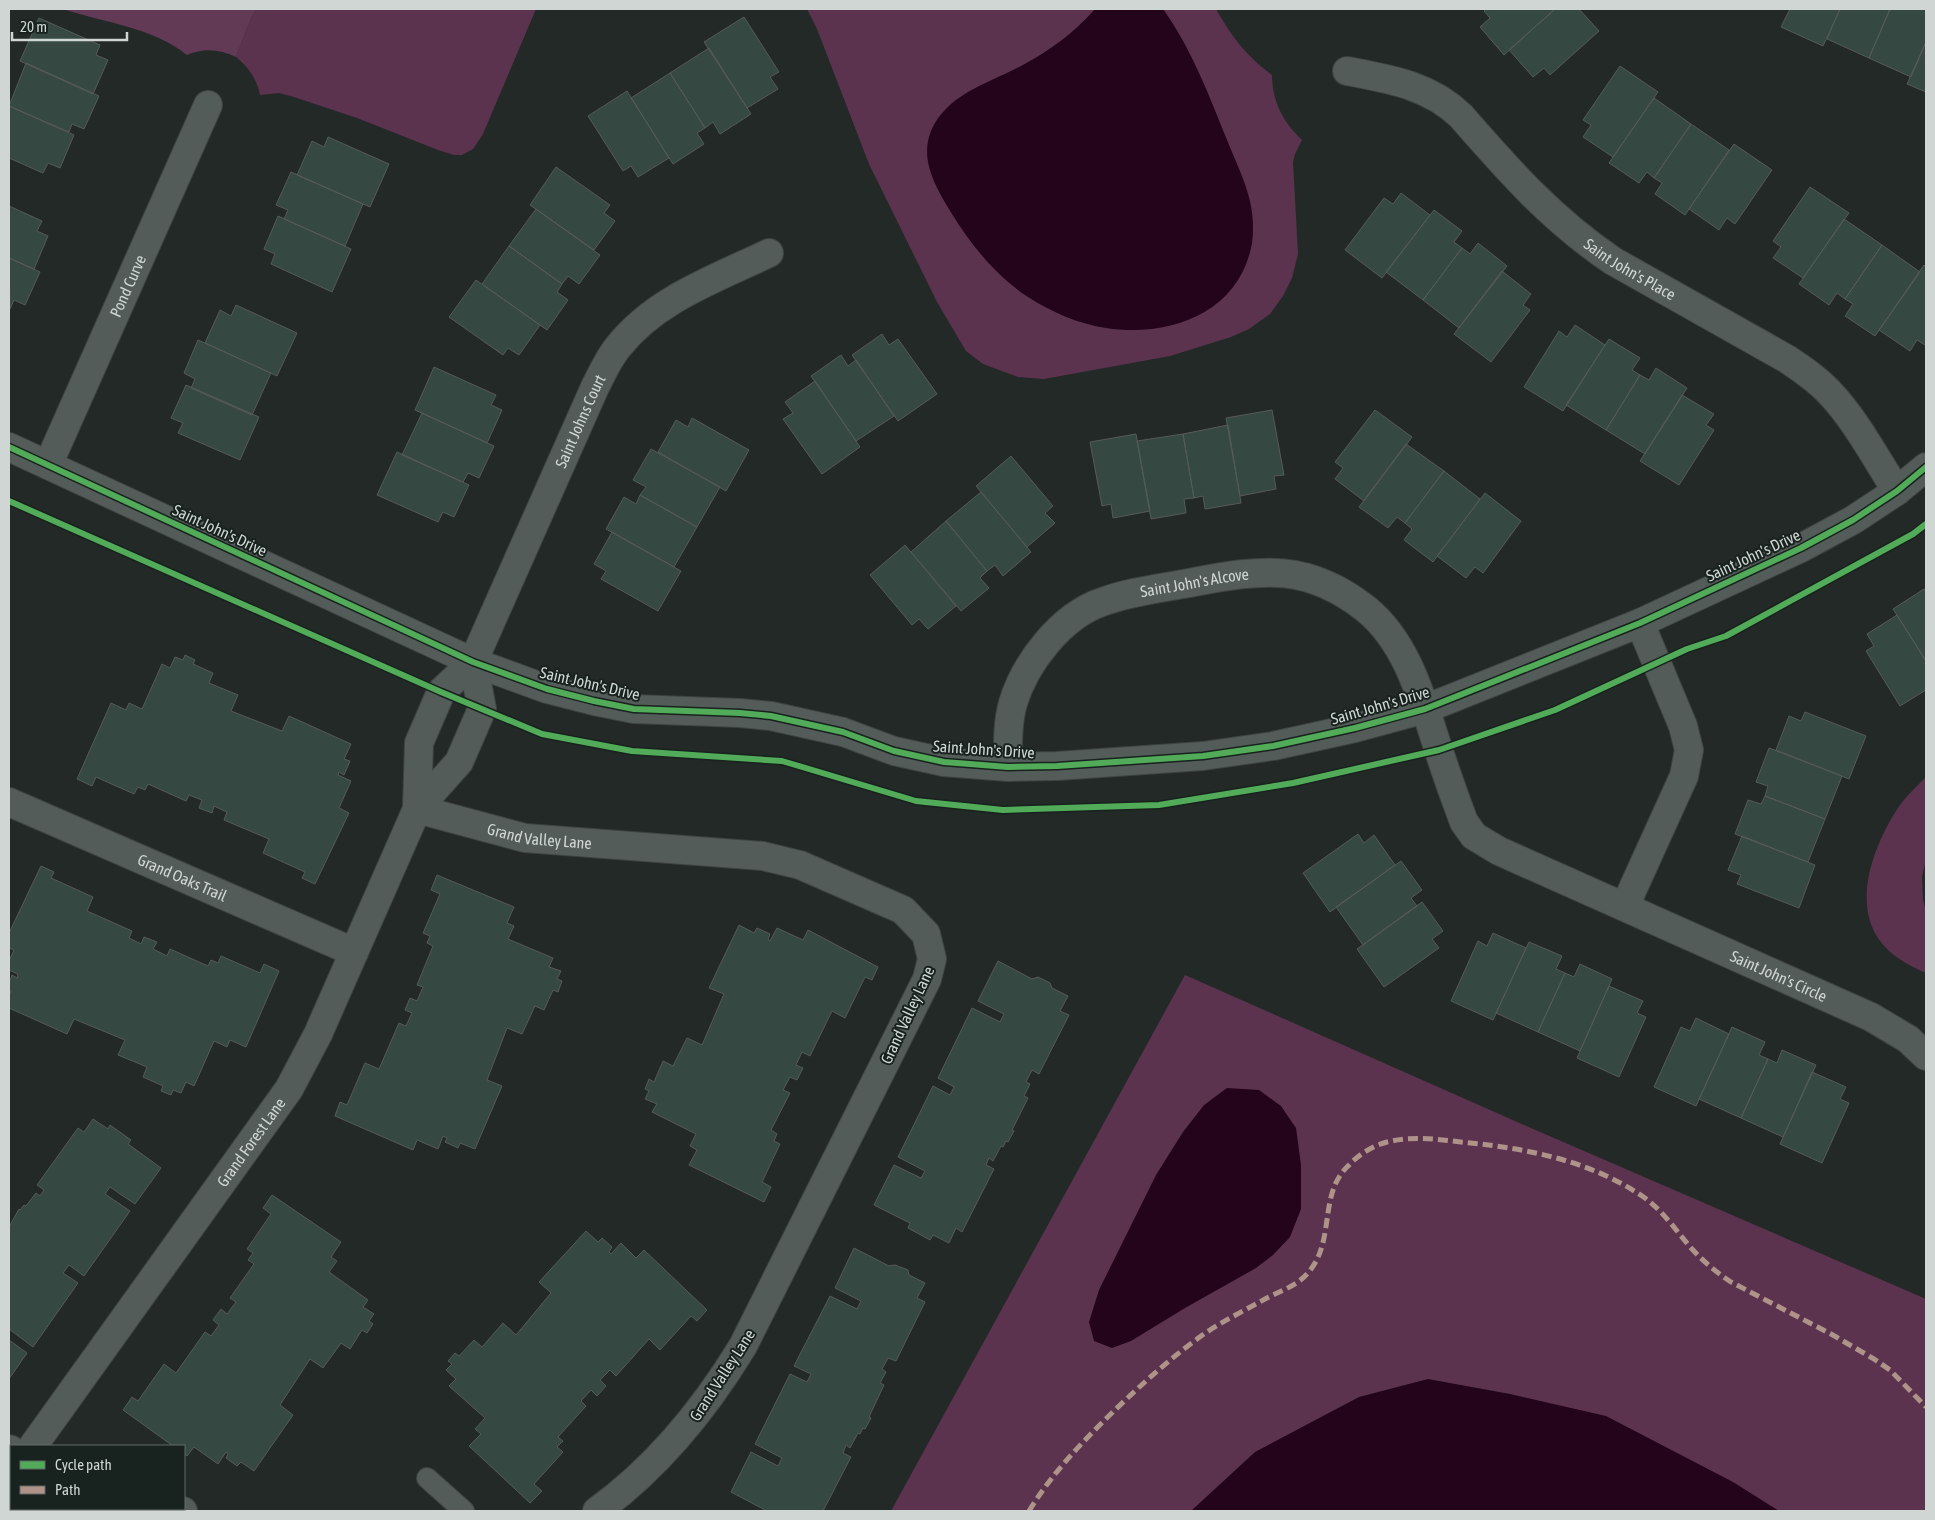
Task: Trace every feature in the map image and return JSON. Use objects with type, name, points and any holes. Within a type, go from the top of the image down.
[{"type":"street","name":"Saint John's Place","points":[[1347,71],[1399,81],[1420,88],[1444,101],[1461,116],[1527,191],[1589,244],[1613,261],[1787,359],[1809,374],[1830,392],[1846,413],[1897,491]]},
{"type":"street","name":"Pond Curve","points":[[48,465],[208,105]]},
{"type":"street","name":"Saint Johns Court","points":[[473,662],[595,387],[617,349],[638,325],[669,302],[769,253]]},
{"type":"street","name":"Saint John's Drive","points":[[9,447],[473,662],[547,689],[594,701],[642,709],[771,716],[843,732],[918,758],[1008,767],[1067,766],[1203,756],[1273,746],[1355,728],[1425,708],[1640,623],[1801,548],[1853,520],[1897,491],[1926,467]]},
{"type":"street","name":"Saint John's Alcove","points":[[1008,767],[1011,713],[1022,680],[1040,651],[1077,615],[1097,604],[1120,596],[1242,573],[1274,572],[1310,578],[1333,588],[1366,609],[1396,644],[1412,674],[1425,708]]},
{"type":"street","points":[[1624,906],[1684,776],[1689,750],[1683,726],[1640,623]]},
{"type":"street","name":"Grand Forest Lane","points":[[416,809],[419,743],[441,692],[473,662]]},
{"type":"street","name":"Grand Forest Lane","points":[[34,1445],[289,1089],[318,1034],[416,809],[459,762],[482,709],[473,662]]},
{"type":"street","name":"Saint John's Circle","points":[[1425,708],[1459,811],[1474,836],[1499,851],[1871,1017],[1908,1039],[1926,1056]]},
{"type":"street","name":"Grand Oaks Trail","points":[[9,802],[354,952]]},
{"type":"street","name":"Grand Valley Lane","points":[[416,809],[525,838],[763,856],[800,865],[903,910],[926,934],[932,959],[927,979],[743,1346],[687,1428],[638,1478],[597,1511]]},
{"type":"lane","points":[[427,1478],[464,1511]]},
{"type":"shaded area","points":[[63,9],[257,9],[251,18],[236,57],[224,52],[211,50],[187,55],[159,38],[143,32]]},
{"type":"shaded area","points":[[257,9],[536,9],[483,134],[473,149],[462,155],[454,155],[357,118],[294,97],[279,93],[260,95],[252,74],[236,57],[251,18]]},
{"type":"shaded area","points":[[807,9],[1216,9],[1240,45],[1272,75],[1276,102],[1289,126],[1302,140],[1293,162],[1298,254],[1292,278],[1283,296],[1270,314],[1249,329],[1231,337],[1170,356],[1044,379],[1018,377],[983,364],[966,351],[937,302],[869,164],[817,29]]},
{"type":"shaded area","points":[[1095,9],[1163,9],[1199,72],[1240,170],[1250,201],[1253,232],[1245,267],[1233,287],[1217,303],[1198,316],[1177,324],[1154,329],[1106,328],[1066,317],[1028,297],[1005,280],[967,237],[941,195],[928,164],[928,142],[931,131],[938,118],[947,108],[970,91],[1021,66],[1051,48],[1070,34]]},
{"type":"shaded area","points":[[1926,777],[1926,859],[1922,877],[1923,900],[1926,911],[1926,973],[1906,963],[1882,944],[1871,923],[1867,907],[1867,890],[1869,873],[1880,840],[1896,811]]},
{"type":"shaded area","points":[[1185,975],[1524,1125],[1926,1299],[1926,1511],[891,1511]]},
{"type":"shaded area","points":[[1227,1088],[1259,1090],[1281,1106],[1296,1128],[1301,1165],[1301,1209],[1290,1237],[1273,1255],[1256,1268],[1131,1341],[1112,1348],[1094,1341],[1089,1322],[1099,1290],[1156,1175],[1183,1132],[1204,1105]]},
{"type":"shaded area","points":[[1428,1379],[1510,1394],[1606,1416],[1733,1482],[1779,1511],[1191,1511],[1255,1452],[1359,1397]]},
{"type":"building","points":[[1486,9],[1555,9],[1504,55],[1480,27],[1490,18],[1484,11]]},
{"type":"building","points":[[1555,9],[1579,9],[1599,31],[1550,75],[1544,68],[1533,77],[1509,50]]},
{"type":"building","points":[[1790,9],[1840,9],[1823,46],[1781,27]]},
{"type":"building","points":[[1840,9],[1890,9],[1869,58],[1827,39]]},
{"type":"building","points":[[1890,9],[1926,9],[1926,42],[1911,77],[1869,58]]},
{"type":"building","points":[[744,17],[779,72],[770,77],[778,89],[747,108],[704,42]]},
{"type":"building","points":[[39,18],[100,45],[96,55],[108,60],[93,94],[20,61]]},
{"type":"building","points":[[1926,42],[1926,92],[1907,84]]},
{"type":"building","points":[[709,48],[751,114],[720,134],[713,122],[705,128],[670,73]]},
{"type":"building","points":[[26,63],[99,96],[84,129],[72,124],[69,132],[9,106]]},
{"type":"building","points":[[1620,66],[1658,92],[1613,157],[1583,137],[1591,125],[1583,120]]},
{"type":"building","points":[[670,73],[705,128],[697,133],[704,144],[673,164],[631,98]]},
{"type":"building","points":[[627,91],[669,158],[638,177],[631,166],[623,171],[588,116]]},
{"type":"building","points":[[1654,98],[1691,124],[1654,178],[1647,172],[1639,183],[1609,163]]},
{"type":"building","points":[[9,106],[74,135],[60,168],[48,163],[43,173],[9,158]]},
{"type":"building","points":[[1691,124],[1729,150],[1685,215],[1655,194],[1662,183],[1654,178]]},
{"type":"building","points":[[328,137],[389,164],[370,207],[297,175],[312,141],[324,147]]},
{"type":"building","points":[[1734,144],[1772,170],[1735,224],[1727,218],[1719,230],[1689,209]]},
{"type":"building","points":[[556,167],[610,205],[604,213],[615,221],[594,250],[530,205]]},
{"type":"building","points":[[291,172],[363,204],[345,246],[284,219],[288,210],[276,205]]},
{"type":"building","points":[[1810,187],[1849,213],[1803,278],[1773,258],[1781,247],[1773,241]]},
{"type":"building","points":[[1401,193],[1430,215],[1382,278],[1345,250],[1384,198],[1393,204]]},
{"type":"building","points":[[9,206],[42,221],[37,231],[48,236],[34,269],[9,258]]},
{"type":"building","points":[[536,209],[600,255],[579,284],[568,276],[562,284],[509,246]]},
{"type":"building","points":[[1434,210],[1462,231],[1454,242],[1462,248],[1423,300],[1386,272]]},
{"type":"building","points":[[278,216],[351,249],[332,292],[271,264],[275,254],[264,249]]},
{"type":"building","points":[[1844,219],[1882,245],[1845,299],[1837,293],[1829,305],[1799,284]]},
{"type":"building","points":[[1478,243],[1507,266],[1459,328],[1423,300],[1462,248],[1470,254]]},
{"type":"building","points":[[1882,245],[1920,272],[1875,336],[1845,316],[1853,304],[1845,299]]},
{"type":"building","points":[[509,246],[562,284],[557,292],[568,300],[547,330],[482,284]]},
{"type":"building","points":[[9,258],[40,272],[25,305],[14,300],[10,309]]},
{"type":"building","points":[[1924,265],[1926,267],[1926,343],[1925,345],[1917,340],[1910,351],[1879,330]]},
{"type":"building","points":[[1502,271],[1531,294],[1523,305],[1530,310],[1491,362],[1454,334]]},
{"type":"building","points":[[476,280],[540,325],[519,355],[508,348],[503,355],[449,317]]},
{"type":"building","points":[[236,305],[297,333],[277,376],[205,343],[220,310],[231,316]]},
{"type":"building","points":[[1575,325],[1605,345],[1563,411],[1524,387],[1559,331],[1567,337]]},
{"type":"building","points":[[882,334],[889,345],[898,339],[937,394],[898,421],[852,355]]},
{"type":"building","points":[[1609,339],[1640,358],[1632,370],[1640,375],[1606,430],[1566,405]]},
{"type":"building","points":[[198,340],[271,373],[252,415],[191,388],[195,379],[184,373]]},
{"type":"building","points":[[841,355],[848,366],[856,360],[894,416],[856,441],[811,376]]},
{"type":"building","points":[[434,367],[496,395],[491,405],[502,410],[487,443],[415,410]]},
{"type":"building","points":[[1656,368],[1687,388],[1645,454],[1606,430],[1640,375],[1649,380]]},
{"type":"building","points":[[815,381],[860,447],[822,474],[783,419],[793,413],[785,402]]},
{"type":"building","points":[[186,385],[259,417],[240,460],[178,433],[183,423],[171,418]]},
{"type":"building","points":[[1682,395],[1714,414],[1706,425],[1714,430],[1679,485],[1640,461]]},
{"type":"building","points":[[1272,410],[1284,475],[1274,476],[1276,489],[1240,496],[1226,418]]},
{"type":"building","points":[[1375,410],[1412,437],[1364,501],[1335,479],[1343,468],[1335,462]]},
{"type":"building","points":[[422,413],[494,446],[479,478],[468,473],[463,482],[402,455]]},
{"type":"building","points":[[692,418],[749,450],[726,491],[658,452],[676,420],[688,427]]},
{"type":"building","points":[[1228,425],[1241,503],[1205,509],[1203,496],[1194,498],[1183,434]]},
{"type":"building","points":[[1136,434],[1150,511],[1113,518],[1111,504],[1102,506],[1090,442]]},
{"type":"building","points":[[1183,434],[1194,498],[1184,499],[1186,513],[1151,519],[1137,441]]},
{"type":"building","points":[[1406,444],[1444,471],[1405,523],[1397,517],[1388,528],[1359,507]]},
{"type":"building","points":[[651,449],[720,487],[697,527],[640,495],[646,487],[633,480]]},
{"type":"building","points":[[397,452],[469,485],[454,517],[443,512],[438,522],[377,495]]},
{"type":"building","points":[[1011,456],[1053,506],[1045,513],[1055,523],[1027,547],[976,486]]},
{"type":"building","points":[[1444,471],[1480,499],[1433,562],[1404,540],[1412,529],[1405,523]]},
{"type":"building","points":[[981,492],[1031,552],[1003,576],[995,565],[987,571],[946,521]]},
{"type":"building","points":[[1485,493],[1521,521],[1483,573],[1475,567],[1466,578],[1437,556]]},
{"type":"building","points":[[640,495],[697,527],[674,567],[606,529],[624,497],[636,504]]},
{"type":"building","points":[[946,521],[987,571],[980,578],[989,588],[961,611],[911,552]]},
{"type":"building","points":[[612,532],[681,571],[658,611],[601,579],[606,571],[594,564]]},
{"type":"building","points":[[905,545],[956,606],[928,629],[919,619],[912,625],[870,575]]},
{"type":"building","points":[[1924,589],[1926,592],[1926,661],[1893,609]]},
{"type":"building","points":[[1897,615],[1926,661],[1926,690],[1900,706],[1866,651],[1874,646],[1867,634]]},
{"type":"building","points":[[185,655],[195,660],[193,664],[213,673],[209,683],[238,695],[231,711],[282,731],[289,716],[351,744],[344,759],[350,761],[344,775],[339,772],[338,775],[351,781],[339,808],[349,813],[315,884],[302,878],[305,872],[263,853],[269,839],[224,820],[227,812],[214,806],[212,813],[199,808],[202,800],[189,795],[186,801],[148,784],[145,790],[138,787],[134,794],[96,777],[92,786],[77,779],[111,703],[126,710],[129,703],[142,709],[162,664],[170,668],[175,657],[183,660]]},
{"type":"building","points":[[1805,712],[1866,736],[1849,779],[1776,750],[1789,716],[1801,721]]},
{"type":"building","points":[[1769,748],[1842,776],[1825,819],[1765,796],[1768,786],[1756,782]]},
{"type":"building","points":[[1765,796],[1825,819],[1808,862],[1735,834],[1748,800],[1761,804]]},
{"type":"building","points":[[1358,834],[1364,843],[1374,835],[1395,865],[1330,912],[1303,873]]},
{"type":"building","points":[[1742,836],[1815,865],[1799,908],[1737,884],[1741,875],[1728,870]]},
{"type":"building","points":[[1401,861],[1422,890],[1411,898],[1417,906],[1363,945],[1336,907]]},
{"type":"building","points":[[41,866],[54,872],[51,878],[93,897],[87,911],[132,931],[129,938],[141,944],[144,937],[157,942],[153,949],[167,956],[170,949],[208,966],[211,960],[218,963],[221,956],[260,973],[264,964],[279,971],[246,1047],[230,1040],[227,1047],[214,1041],[194,1086],[186,1082],[181,1093],[173,1090],[171,1095],[161,1091],[163,1086],[143,1077],[147,1067],[118,1055],[125,1040],[74,1019],[67,1034],[9,1008],[11,991],[9,990],[9,983],[12,975],[17,978],[18,974],[9,970],[9,961],[14,950],[9,948],[9,933]]},
{"type":"building","points":[[437,875],[514,907],[507,923],[514,926],[508,939],[553,958],[549,967],[561,971],[557,979],[562,981],[558,992],[553,990],[544,1010],[535,1006],[522,1034],[507,1028],[487,1080],[502,1086],[475,1149],[460,1143],[458,1148],[445,1142],[447,1138],[443,1136],[438,1149],[417,1140],[413,1150],[335,1116],[340,1102],[347,1105],[365,1063],[379,1069],[399,1023],[406,1026],[412,1013],[405,1010],[410,998],[417,1001],[423,987],[417,985],[433,946],[427,943],[430,936],[423,933],[440,894],[431,890]]},
{"type":"building","points":[[1422,902],[1443,931],[1432,939],[1439,948],[1384,987],[1357,949]]},
{"type":"building","points":[[739,925],[754,933],[757,928],[770,934],[768,939],[770,941],[777,928],[803,940],[808,930],[878,967],[872,980],[865,977],[845,1018],[832,1011],[810,1056],[802,1052],[796,1065],[803,1068],[797,1080],[790,1077],[783,1090],[790,1093],[771,1130],[777,1134],[774,1141],[780,1144],[762,1182],[771,1187],[764,1202],[689,1165],[697,1150],[690,1146],[696,1134],[652,1112],[657,1104],[645,1099],[649,1091],[645,1089],[649,1079],[654,1082],[663,1061],[673,1066],[687,1038],[702,1045],[724,994],[709,988]]},
{"type":"building","points":[[1493,933],[1526,948],[1493,1020],[1451,1001],[1478,941],[1487,946]]},
{"type":"building","points":[[1529,942],[1562,956],[1556,969],[1565,973],[1538,1032],[1496,1013]]},
{"type":"building","points":[[998,961],[1032,979],[1038,977],[1050,983],[1052,988],[1068,996],[1060,1011],[1069,1015],[1039,1074],[1032,1070],[1026,1082],[1030,1084],[1024,1096],[1028,1098],[1012,1130],[1014,1131],[1008,1142],[1006,1141],[1003,1147],[1001,1146],[993,1161],[989,1158],[986,1165],[994,1169],[962,1232],[956,1228],[949,1243],[933,1235],[930,1240],[908,1228],[910,1223],[874,1205],[894,1165],[921,1178],[925,1171],[898,1157],[933,1086],[950,1095],[954,1087],[938,1078],[972,1008],[1000,1022],[1004,1014],[978,1001]]},
{"type":"building","points":[[1580,964],[1612,979],[1580,1051],[1538,1032],[1565,973],[1574,977]]},
{"type":"building","points":[[1609,986],[1643,1001],[1637,1013],[1646,1017],[1619,1077],[1577,1058]]},
{"type":"building","points":[[1696,1018],[1729,1034],[1696,1106],[1654,1087],[1681,1027],[1690,1031]]},
{"type":"building","points":[[1732,1027],[1765,1042],[1759,1055],[1768,1059],[1741,1118],[1699,1099]]},
{"type":"building","points":[[1782,1050],[1816,1065],[1783,1137],[1741,1118],[1768,1059],[1777,1063]]},
{"type":"building","points":[[1812,1072],[1846,1087],[1840,1099],[1849,1103],[1822,1163],[1780,1144]]},
{"type":"building","points":[[93,1119],[108,1129],[110,1125],[131,1140],[128,1144],[161,1168],[135,1204],[110,1187],[105,1194],[130,1211],[84,1276],[69,1265],[63,1273],[78,1283],[33,1347],[9,1329],[9,1227],[19,1209],[24,1205],[26,1206],[36,1193],[40,1196],[44,1190],[37,1185],[78,1128],[84,1132]]},
{"type":"building","points":[[272,1195],[341,1242],[331,1257],[337,1261],[329,1272],[368,1300],[363,1307],[374,1314],[369,1321],[373,1324],[367,1333],[362,1330],[350,1349],[341,1343],[323,1368],[310,1359],[280,1405],[293,1415],[254,1471],[241,1462],[237,1466],[226,1458],[228,1454],[226,1452],[218,1464],[194,1447],[187,1456],[185,1455],[185,1445],[172,1445],[123,1410],[132,1397],[138,1401],[164,1364],[176,1373],[205,1332],[211,1336],[219,1325],[213,1320],[221,1309],[227,1314],[236,1302],[230,1298],[254,1264],[248,1260],[253,1253],[247,1249],[271,1214],[263,1208]]},
{"type":"building","points":[[586,1231],[598,1242],[602,1238],[612,1247],[609,1252],[611,1254],[621,1243],[636,1258],[644,1250],[707,1310],[697,1321],[691,1316],[660,1350],[649,1339],[616,1376],[610,1370],[600,1380],[606,1386],[597,1396],[591,1390],[581,1401],[586,1406],[558,1437],[563,1441],[557,1447],[563,1452],[534,1484],[542,1491],[530,1503],[469,1446],[481,1434],[475,1429],[485,1418],[449,1386],[456,1379],[446,1370],[452,1364],[448,1361],[455,1353],[459,1356],[474,1340],[482,1347],[503,1323],[516,1335],[551,1293],[539,1282]]},
{"type":"building","points":[[854,1248],[889,1266],[895,1265],[908,1270],[909,1275],[925,1283],[917,1298],[925,1302],[896,1361],[888,1358],[882,1369],[886,1372],[880,1383],[884,1385],[869,1417],[871,1418],[865,1429],[863,1428],[860,1434],[858,1433],[850,1448],[846,1445],[843,1453],[851,1457],[823,1511],[767,1511],[731,1492],[751,1452],[778,1466],[782,1458],[755,1444],[790,1374],[807,1382],[811,1374],[794,1366],[830,1296],[857,1309],[861,1301],[835,1288]]},
{"type":"building","points":[[9,1340],[27,1353],[9,1379]]},
{"type":"marked path","points":[[1029,1511],[1058,1470],[1080,1445],[1137,1389],[1181,1351],[1204,1334],[1234,1316],[1298,1282],[1311,1269],[1319,1255],[1324,1240],[1332,1193],[1338,1179],[1348,1166],[1366,1151],[1396,1140],[1442,1140],[1533,1152],[1579,1165],[1624,1185],[1652,1204],[1686,1243],[1720,1274],[1731,1282],[1831,1334],[1874,1359],[1890,1370],[1926,1407]]},
{"type":"cycle path","points":[[9,447],[473,662],[547,689],[634,709],[771,716],[843,732],[894,751],[944,762],[1008,767],[1057,766],[1203,756],[1273,746],[1355,728],[1425,709],[1640,623],[1801,548],[1853,520],[1897,491],[1926,467]]},
{"type":"cycle path","points":[[9,501],[441,692],[542,734],[632,751],[782,761],[916,801],[1003,810],[1159,805],[1293,783],[1439,750],[1555,710],[1687,649],[1726,636],[1913,534],[1926,524]]}]
